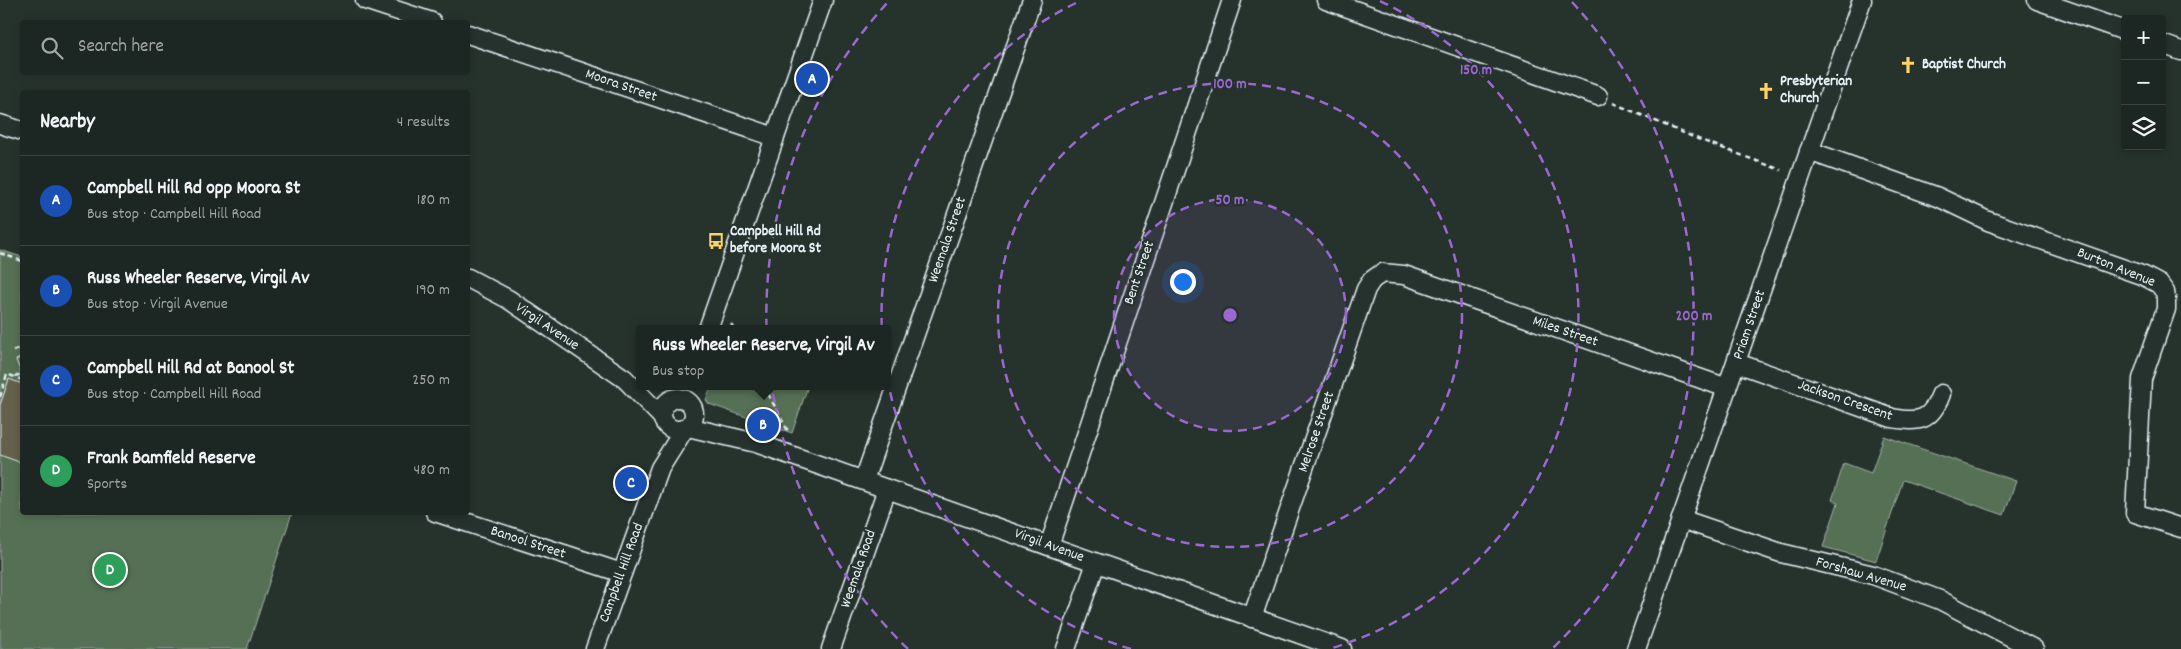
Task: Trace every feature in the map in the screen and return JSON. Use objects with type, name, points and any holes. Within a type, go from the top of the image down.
[{"type":"street","points":[[365,0],[426,20]]},
{"type":"street","points":[[709,325],[823,0]]},
{"type":"street","name":"Weemala Street","points":[[864,480],[1032,0]]},
{"type":"street","name":"Bent Street","points":[[1049,546],[1232,0]]},
{"type":"street","points":[[1326,0],[1598,96]]},
{"type":"street","name":"Priam Street","points":[[1636,649],[1862,0]]},
{"type":"street","points":[[2036,0],[2121,30]]},
{"type":"street","name":"Moora Street","points":[[470,35],[775,137]]},
{"type":"street","points":[[2166,45],[2181,51]]},
{"type":"street","points":[[0,124],[20,130]]},
{"type":"street","name":"Burton Avenue","points":[[1809,151],[1938,197],[1988,221],[2144,276],[2159,284],[2165,292],[2166,309],[2142,379],[2135,513],[2181,528]]},
{"type":"street","name":"Melrose Street","points":[[1252,618],[1366,289],[1372,280],[1382,273],[1404,275]]},
{"type":"street","name":"Miles Street","points":[[1404,275],[1727,388]]},
{"type":"street","name":"Virgil Avenue","points":[[470,279],[508,299],[635,384]]},
{"type":"street","name":"Jackson Crescent","points":[[1737,363],[1902,420],[1924,418],[1931,414],[1941,394]]},
{"type":"street","name":"Virgil Avenue","points":[[640,390],[663,419]]},
{"type":"street","name":"Virgil Avenue","points":[[657,390],[676,395]]},
{"type":"street","name":"Campbell Hill Road","points":[[595,649],[660,468],[690,418],[694,390]]},
{"type":"street","points":[[676,395],[685,400],[690,418],[674,430],[663,419],[664,407],[676,395]]},
{"type":"street","name":"Virgil Avenue","points":[[690,418],[756,443],[1342,649]]},
{"type":"street","name":"Campbell Hill Road","points":[[660,468],[663,419]]},
{"type":"street","name":"Weemala Road","points":[[831,649],[887,489]]},
{"type":"street","name":"Banool Street","points":[[444,515],[622,573]]},
{"type":"street","name":"Forshaw Avenue","points":[[1681,519],[1780,553],[1873,575],[1956,608],[2034,649]]},
{"type":"street","points":[[1066,649],[1096,563]]},
{"type":"path","points":[[1598,96],[1698,139],[1781,170]]},
{"type":"path","points":[[0,253],[20,260]]},
{"type":"path","points":[[14,351],[20,348]]},
{"type":"path","points":[[0,396],[7,374],[20,379]]},
{"type":"path","points":[[14,377],[20,375]]},
{"type":"path","points":[[766,390],[788,433]]},
{"type":"green space","points":[[0,250],[20,256],[20,515],[291,515],[247,649],[0,649]]},
{"type":"green space","points":[[710,390],[807,390],[792,433],[709,404],[706,400]]},
{"type":"green space","points":[[1884,436],[2016,481],[2004,515],[1903,480],[1876,561],[1823,547],[1838,503],[1832,500],[1844,463],[1871,473]]},
{"type":"building","points":[[20,358],[20,370],[16,360]]},
{"type":"building","points":[[9,379],[20,383],[20,462],[0,455],[0,405]]},
{"type":"place","name":"Baptist Church","points":[[1908,65]]},
{"type":"place","name":"Campbell Hill Rd opp Moora St","points":[[812,79]]},
{"type":"place","name":"Presbyterian Church","points":[[1766,91]]},
{"type":"place","name":"Campbell Hill Rd before Moora St","points":[[716,241]]},
{"type":"place","name":"Russ Wheeler Reserve, Virgil Av","points":[[763,425]]},
{"type":"place","name":"Campbell Hill Rd at Banool St","points":[[631,483]]},
{"type":"place","name":"Frank Bamfield Reserve","points":[[110,570]]}]
